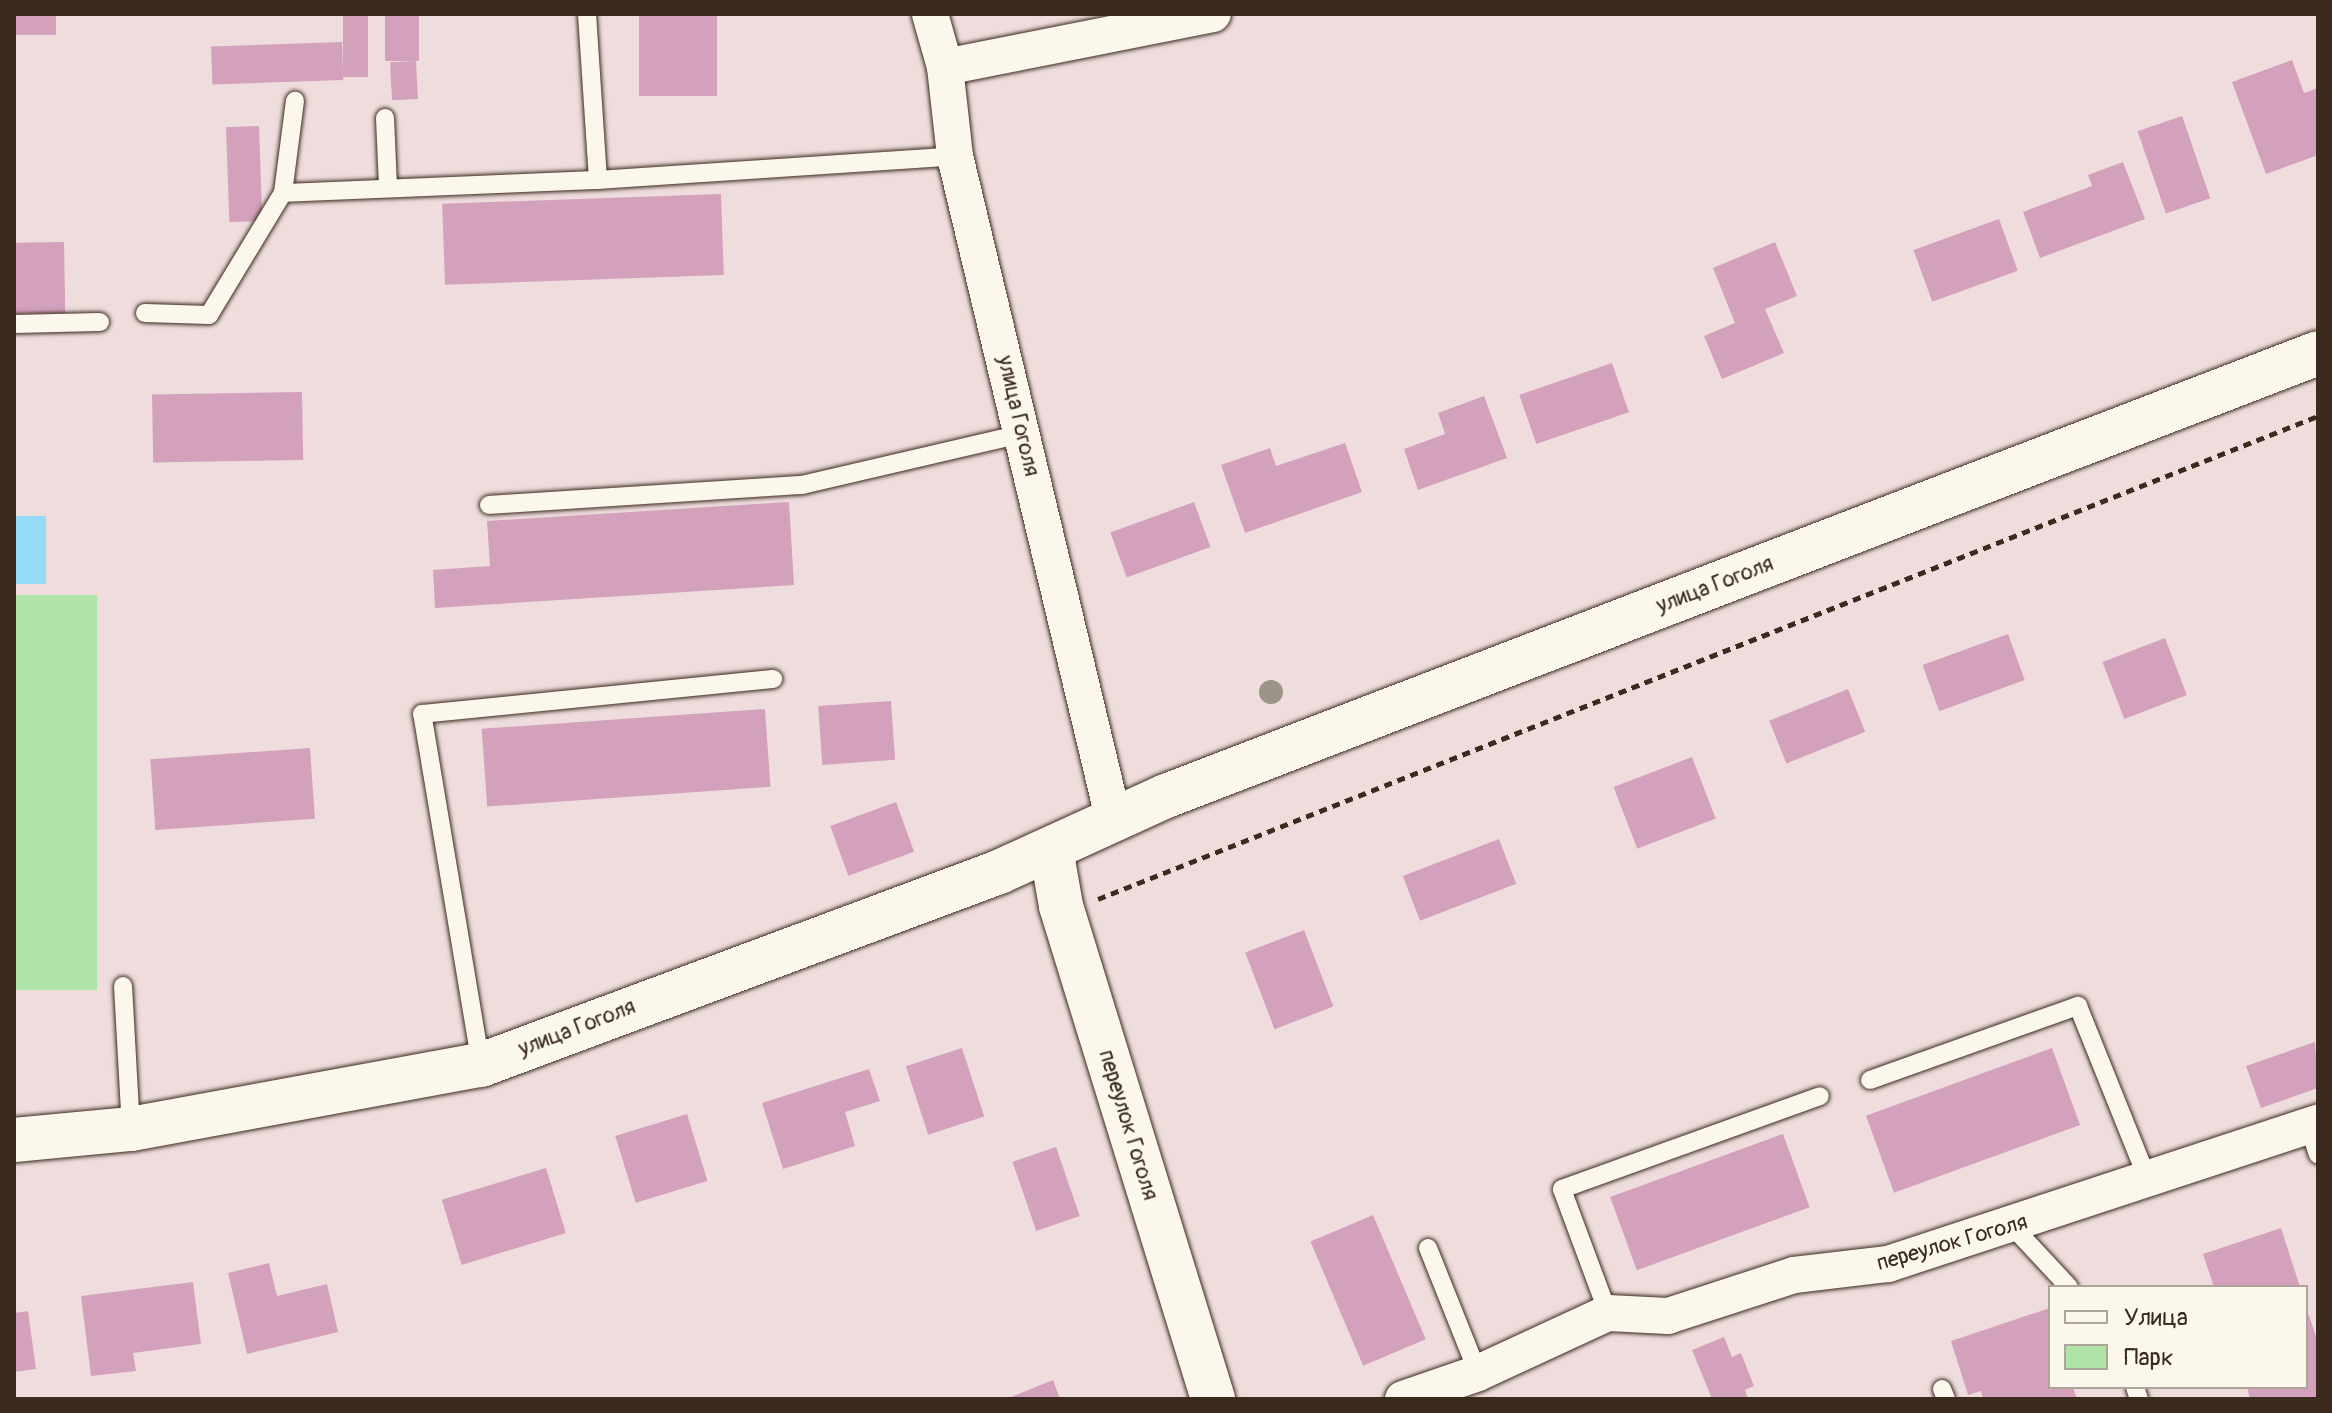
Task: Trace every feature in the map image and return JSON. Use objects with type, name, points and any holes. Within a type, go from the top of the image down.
[{"type":"main road","name":"улица Гоголя","points":[[14,1140],[131,1129],[481,1065],[1051,849],[1113,817],[2318,353]]},
{"type":"main road","name":"переулок Гоголя","points":[[1051,849],[1061,906],[1213,1399]]},
{"type":"street","name":"улица Гоголя","points":[[930,14],[945,67],[955,156],[1113,817]]},
{"type":"street","points":[[945,67],[1213,14]]},
{"type":"street","name":"переулок Гоголя","points":[[1403,1399],[1478,1373],[1608,1313],[1668,1316],[1794,1275],[1888,1264],[2315,1135]]},
{"type":"lane","points":[[587,14],[598,180]]},
{"type":"lane","points":[[145,313],[209,315],[283,193],[295,101]]},
{"type":"lane","points":[[385,118],[388,187]]},
{"type":"lane","points":[[283,193],[598,180],[955,156]]},
{"type":"lane","points":[[14,324],[100,322]]},
{"type":"lane","points":[[489,505],[802,485],[1022,434]]},
{"type":"lane","points":[[481,1065],[422,714],[773,679]]},
{"type":"lane","points":[[123,986],[131,1129]]},
{"type":"lane","points":[[1870,1080],[2078,1006],[2149,1183]]},
{"type":"lane","points":[[1608,1313],[1562,1189],[1820,1096]]},
{"type":"lane","points":[[2013,1227],[2067,1285]]},
{"type":"lane","points":[[1428,1248],[1478,1373]]},
{"type":"path","points":[[1088,903],[2318,416]]},
{"type":"green space","points":[[14,595],[97,595],[97,990],[14,990]]},
{"type":"water","points":[[14,516],[46,516],[46,584],[14,584]]},
{"type":"building","points":[[14,14],[56,14],[56,35],[14,35]]},
{"type":"building","points":[[343,14],[368,14],[368,77],[343,77]]},
{"type":"building","points":[[385,14],[419,14],[419,61],[385,61]]},
{"type":"building","points":[[639,14],[717,14],[717,96],[639,96]]},
{"type":"building","points":[[342,42],[343,80],[212,85],[211,47]]},
{"type":"building","points":[[2292,60],[2304,93],[2318,88],[2318,155],[2266,174],[2232,82]]},
{"type":"building","points":[[416,61],[418,99],[392,100],[390,62]]},
{"type":"building","points":[[2182,116],[2210,198],[2166,214],[2138,131]]},
{"type":"building","points":[[259,126],[262,221],[229,222],[226,127]]},
{"type":"building","points":[[2123,162],[2145,219],[2040,258],[2023,212],[2092,186],[2088,175]]},
{"type":"building","points":[[721,194],[724,275],[445,285],[442,204]]},
{"type":"building","points":[[1999,219],[2018,271],[1932,302],[1913,250]]},
{"type":"building","points":[[64,242],[65,313],[15,314],[14,243]]},
{"type":"building","points":[[1775,242],[1797,296],[1765,309],[1784,353],[1722,379],[1704,336],[1735,323],[1713,268]]},
{"type":"building","points":[[1612,363],[1629,412],[1536,444],[1519,395]]},
{"type":"building","points":[[302,392],[303,460],[153,463],[152,395]]},
{"type":"building","points":[[1484,396],[1507,458],[1418,490],[1404,449],[1445,434],[1438,413]]},
{"type":"building","points":[[1345,443],[1362,492],[1245,533],[1221,465],[1270,448],[1276,466]]},
{"type":"building","points":[[789,502],[794,585],[435,608],[433,570],[490,566],[487,521]]},
{"type":"building","points":[[1194,502],[1210,547],[1127,578],[1110,532]]},
{"type":"building","points":[[2008,634],[2025,680],[1939,711],[1922,665]]},
{"type":"building","points":[[2165,638],[2187,695],[2124,719],[2102,662]]},
{"type":"building","points":[[1848,689],[1865,732],[1786,763],[1769,721]]},
{"type":"building","points":[[891,701],[895,760],[822,765],[818,706]]},
{"type":"building","points":[[765,709],[770,787],[487,807],[482,729]]},
{"type":"building","points":[[310,748],[315,819],[155,830],[150,759]]},
{"type":"building","points":[[1692,757],[1716,819],[1637,849],[1614,787]]},
{"type":"building","points":[[896,802],[914,852],[848,876],[830,826]]},
{"type":"building","points":[[1499,839],[1516,884],[1420,921],[1403,876]]},
{"type":"building","points":[[1304,930],[1333,1007],[1275,1029],[1245,953]]},
{"type":"building","points":[[2315,1042],[2318,1088],[2261,1108],[2246,1066]]},
{"type":"building","points":[[962,1048],[984,1116],[928,1135],[906,1066]]},
{"type":"building","points":[[2052,1048],[2080,1125],[1894,1193],[1866,1116]]},
{"type":"building","points":[[869,1069],[880,1101],[845,1112],[855,1146],[783,1169],[762,1103]]},
{"type":"building","points":[[687,1114],[707,1181],[636,1203],[615,1136]]},
{"type":"building","points":[[1783,1134],[1810,1207],[1637,1270],[1610,1197]]},
{"type":"building","points":[[1056,1147],[1080,1216],[1036,1231],[1013,1162]]},
{"type":"building","points":[[546,1168],[566,1233],[462,1265],[442,1200]]},
{"type":"building","points":[[1373,1215],[1426,1339],[1363,1366],[1310,1242]]},
{"type":"building","points":[[2281,1228],[2299,1285],[2213,1285],[2203,1254]]},
{"type":"building","points":[[269,1263],[277,1296],[327,1284],[338,1332],[247,1354],[228,1273]]},
{"type":"building","points":[[193,1282],[201,1344],[133,1353],[136,1371],[91,1376],[81,1296]]},
{"type":"building","points":[[2048,1309],[2048,1389],[2074,1389],[2077,1399],[1983,1399],[1981,1391],[1968,1395],[1951,1341]]},
{"type":"building","points":[[28,1311],[36,1369],[14,1372],[14,1313]]},
{"type":"building","points":[[2308,1313],[2318,1342],[2318,1399],[2250,1399],[2248,1389],[2308,1389]]},
{"type":"building","points":[[1724,1337],[1732,1357],[1741,1353],[1754,1386],[1745,1390],[1748,1399],[1712,1399],[1692,1350]]},
{"type":"building","points":[[1053,1380],[1060,1399],[1006,1399]]}]
